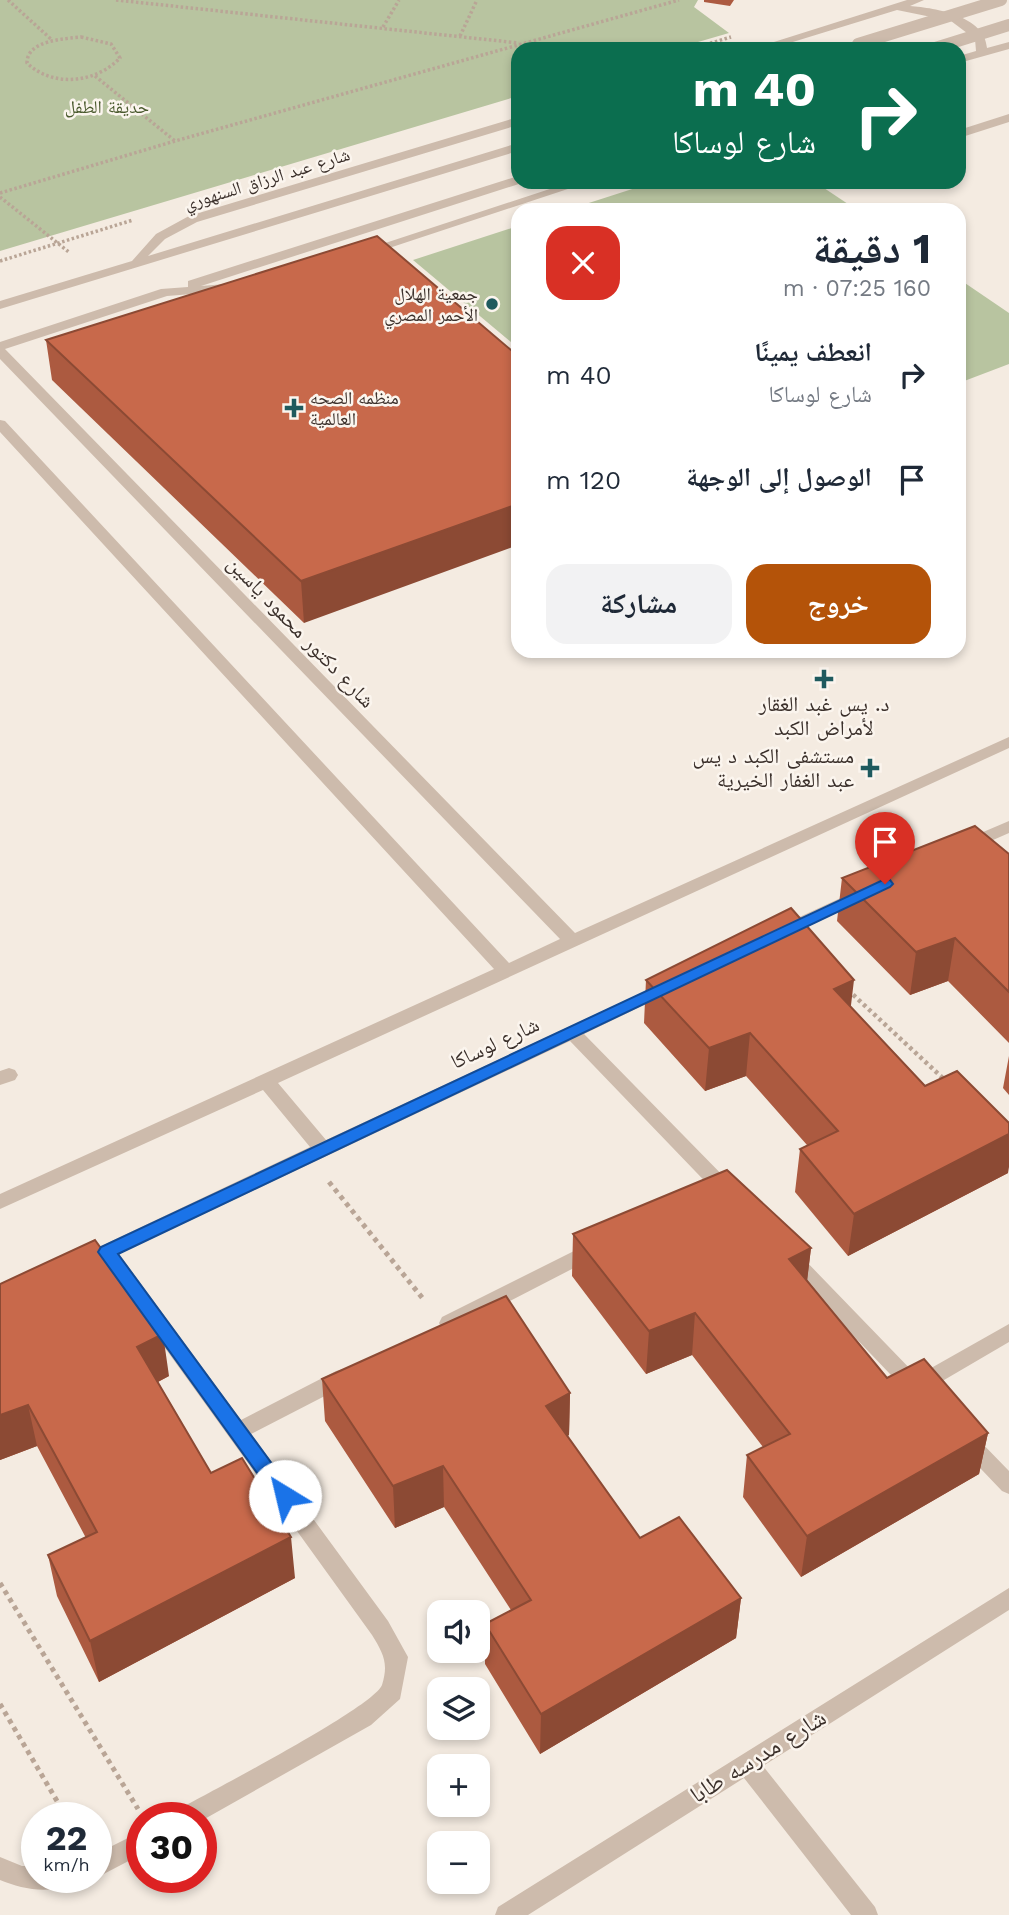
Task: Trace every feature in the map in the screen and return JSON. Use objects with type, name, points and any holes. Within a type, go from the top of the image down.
[{"type":"street","points":[[781,42],[919,0]]},
{"type":"street","points":[[865,42],[1001,0]]},
{"type":"street","points":[[892,9],[940,14],[966,24],[981,38],[982,52]]},
{"type":"street","points":[[954,42],[1009,25]]},
{"type":"street","points":[[966,58],[1009,45]]},
{"type":"street","points":[[966,132],[1009,118]]},
{"type":"street","name":"شارع عبد الرزاق السنهوري","points":[[136,264],[143,250],[156,238],[193,219],[511,123]]},
{"type":"street","points":[[0,305],[511,149]]},
{"type":"street","points":[[0,349],[166,292],[511,182]]},
{"type":"street","points":[[518,203],[561,189]]},
{"type":"street","points":[[359,254],[511,205]]},
{"type":"street","points":[[166,292],[242,286]]},
{"type":"street","name":"شارع دكتور محمود ياسين","points":[[0,349],[573,942]]},
{"type":"street","points":[[0,425],[507,972]]},
{"type":"street","points":[[0,1202],[1009,742]]},
{"type":"street","points":[[980,865],[954,851],[1009,826]]},
{"type":"street","points":[[772,937],[872,890]]},
{"type":"street","name":"شارع لوساكا","points":[[71,1269],[684,979]]},
{"type":"street","points":[[572,1032],[739,1204]]},
{"type":"street","points":[[267,1082],[316,1153]]},
{"type":"street","points":[[696,1197],[720,1185]]},
{"type":"street","points":[[439,1329],[612,1240]]},
{"type":"street","points":[[776,1243],[934,1407]]},
{"type":"street","points":[[107,1252],[380,1628],[397,1657],[392,1692],[363,1718],[213,1802]]},
{"type":"street","points":[[915,1387],[1009,1332]]},
{"type":"street","points":[[238,1430],[359,1369]]},
{"type":"street","points":[[953,1426],[1009,1485]]},
{"type":"street","name":"شارع مدرسه طابا","points":[[521,1911],[746,1763],[1009,1598]]},
{"type":"street","points":[[746,1763],[866,1915]]},
{"type":"street","points":[[0,1868],[21,1877]]},
{"type":"path","points":[[0,2],[8,0],[52,40]]},
{"type":"path","points":[[116,0],[515,42]]},
{"type":"path","points":[[383,27],[398,0]]},
{"type":"path","points":[[460,36],[477,0]]},
{"type":"path","points":[[528,42],[680,0]]},
{"type":"path","points":[[81,37],[106,41],[114,46],[120,58],[115,65],[94,75],[65,79],[40,74],[31,69],[27,57],[40,45],[52,40],[81,37]]},
{"type":"path","points":[[0,195],[175,141],[511,47]]},
{"type":"path","points":[[94,75],[175,141]]},
{"type":"path","points":[[0,195],[98,275]]},
{"type":"path","points":[[846,988],[948,1083]]},
{"type":"path","points":[[316,1153],[439,1329]]},
{"type":"path","points":[[0,1583],[134,1802]]},
{"type":"path","points":[[0,1704],[58,1802]]},
{"type":"green space","name":"حديقة الطفل","points":[[0,0],[698,0],[694,7],[729,33],[698,42],[511,42],[511,98],[0,251]]},
{"type":"green space","points":[[632,189],[826,189],[846,203],[589,203]]},
{"type":"green space","name":"جمعية الهلال الأحمر المصري","points":[[511,228],[511,342],[413,260]]},
{"type":"green space","points":[[966,284],[1009,313],[1009,364],[966,380]]},
{"type":"building","points":[[377,236],[511,350],[511,506],[301,581],[46,340]]},
{"type":"building","points":[[975,826],[1009,854],[1009,992],[955,938],[916,952],[842,878]]},
{"type":"building","points":[[791,908],[854,980],[834,989],[925,1086],[957,1071],[1009,1123],[1009,1134],[854,1214],[800,1149],[838,1131],[750,1033],[709,1048],[646,980]]},
{"type":"building","points":[[727,1170],[811,1248],[789,1259],[887,1378],[924,1359],[988,1433],[807,1536],[747,1455],[790,1434],[695,1313],[649,1331],[573,1234]]},
{"type":"building","points":[[95,1240],[163,1334],[137,1347],[211,1473],[242,1458],[291,1537],[90,1641],[48,1555],[97,1532],[28,1405],[0,1415],[0,1284]]},
{"type":"building","points":[[506,1296],[570,1393],[546,1406],[640,1538],[679,1517],[741,1598],[541,1714],[490,1632],[490,1621],[531,1600],[443,1466],[393,1486],[322,1379]]},
{"type":"place","name":"جمعية الهلال الأحمر المصري","points":[[492,304]]},
{"type":"place","name":"منظمه الصحه العالمية","points":[[294,408]]},
{"type":"place","name":"د. يس غبد الغقار لأمراض الكبد","points":[[824,679]]},
{"type":"place","name":"مستشفى الكبد د يس عبد الغفار الخيرية","points":[[870,768]]},
{"type":"route","points":[[285,1496],[107,1252],[885,884]]}]
